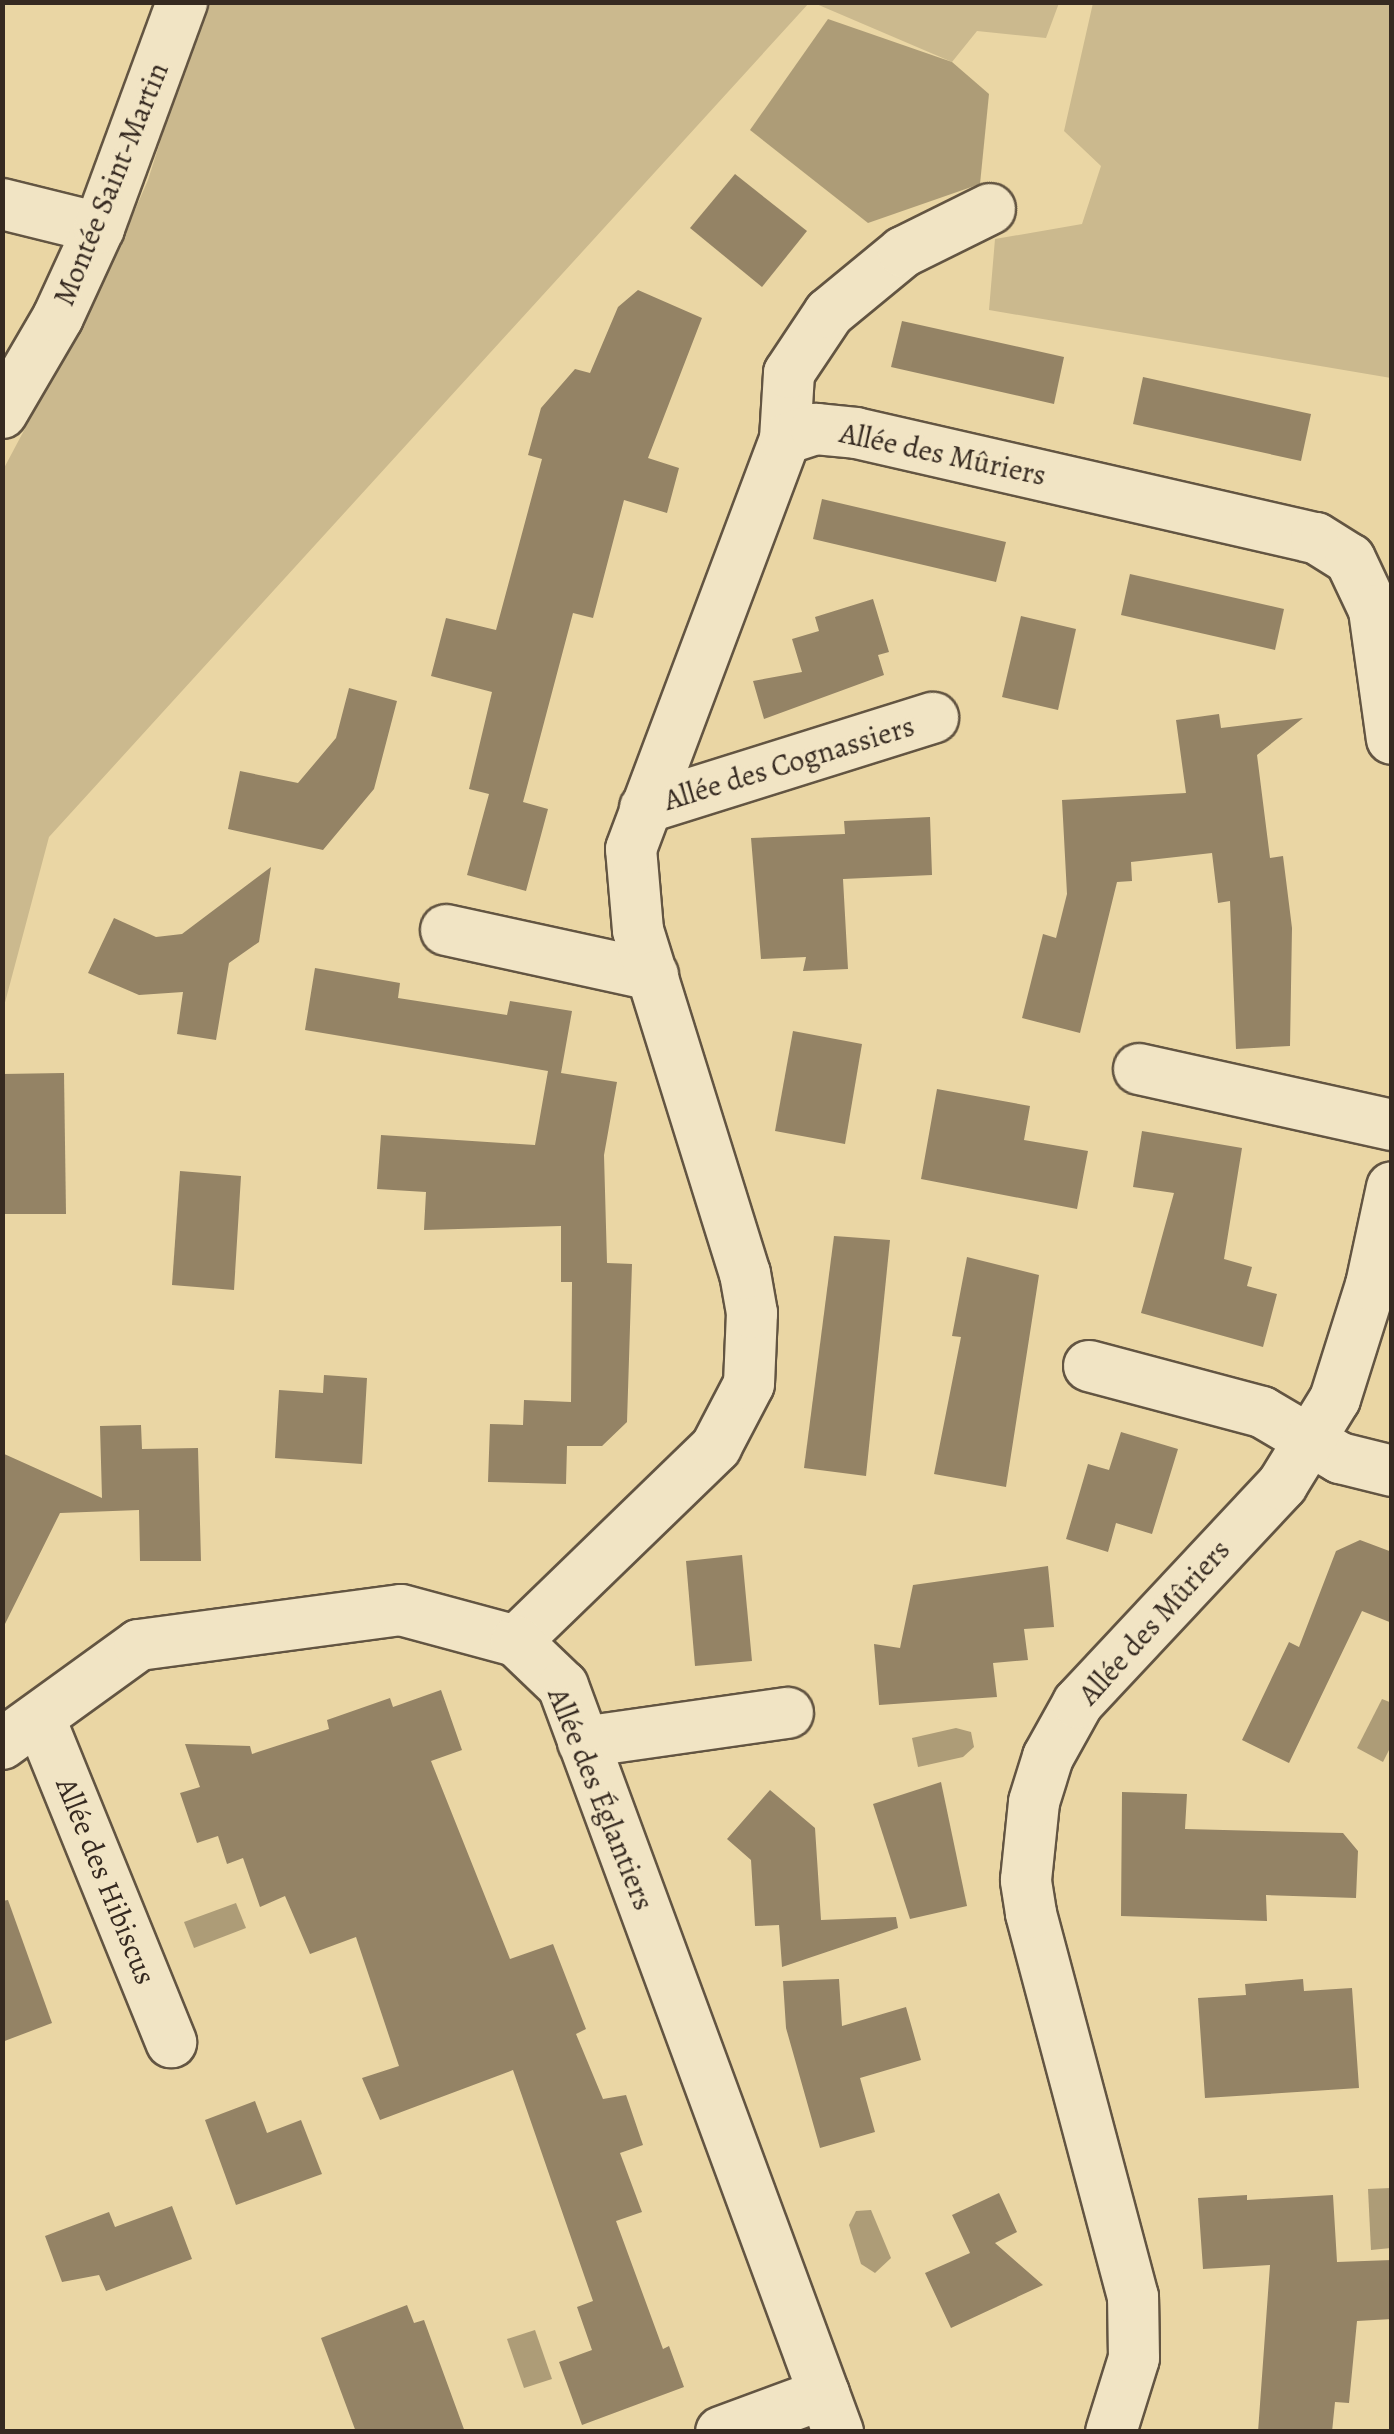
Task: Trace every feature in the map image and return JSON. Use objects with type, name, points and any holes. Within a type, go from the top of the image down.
[{"type":"street","name":"Montée Saint-Martin","points":[[2,414],[99,228],[182,2]]},
{"type":"street","points":[[2,204],[99,228]]},
{"type":"street","points":[[516,1641],[716,1447],[749,1384],[752,1313],[745,1274],[630,894],[631,850],[784,439],[789,373],[829,313],[904,252],[990,209]]},
{"type":"street","name":"Allée des Mûriers","points":[[784,439],[816,428],[856,432],[1316,538],[1350,558],[1374,610],[1392,739]]},
{"type":"street","name":"Allée des Cognassiers","points":[[645,808],[933,718]]},
{"type":"street","points":[[446,930],[652,975]]},
{"type":"street","points":[[1138,1069],[1392,1124]]},
{"type":"street","name":"Allée des Mûriers","points":[[1111,2432],[1134,2358],[1134,2297],[1031,1914],[1026,1880],[1034,1802],[1048,1758],[1078,1702],[1282,1485],[1335,1399],[1352,1348],[1392,1187]]},
{"type":"street","points":[[1089,1366],[1262,1412],[1340,1458],[1392,1471]]},
{"type":"street","name":"Allée des Églantiers","points":[[22,1732],[139,1645],[401,1610],[516,1641],[562,1686],[831,2413]]},
{"type":"street","points":[[583,1742],[788,1714]]},
{"type":"street","name":"Allée des Hibiscus","points":[[22,1732],[171,2042]]},
{"type":"street","points":[[721,2432],[831,2413]]},
{"type":"shaded area","points":[[204,3],[809,3],[49,837],[3,1010],[3,470],[108,272],[148,180]]},
{"type":"shaded area","points":[[814,3],[1059,3],[1046,38],[977,31],[952,62]]},
{"type":"shaded area","points":[[1093,3],[1391,3],[1391,378],[989,310],[995,239],[1082,224],[1101,166],[1064,131]]},
{"type":"shaded area","points":[[828,19],[952,62],[989,94],[980,184],[868,223],[750,130]]},
{"type":"shaded area","points":[[1382,1699],[1392,1703],[1391,1746],[1383,1762],[1357,1748]]},
{"type":"shaded area","points":[[956,1728],[971,1732],[974,1747],[963,1757],[918,1767],[912,1738]]},
{"type":"shaded area","points":[[236,1903],[246,1928],[194,1948],[184,1922]]},
{"type":"shaded area","points":[[1391,2188],[1391,2248],[1371,2250],[1368,2189]]},
{"type":"shaded area","points":[[871,2210],[891,2258],[875,2273],[861,2264],[849,2225],[856,2211]]},
{"type":"shaded area","points":[[535,2330],[552,2379],[524,2388],[507,2339]]},
{"type":"building","points":[[735,174],[807,231],[762,287],[690,228]]},
{"type":"building","points":[[638,290],[702,318],[648,458],[679,468],[667,513],[624,500],[593,618],[573,613],[523,802],[548,809],[526,891],[467,875],[489,794],[469,789],[492,692],[431,676],[446,618],[496,630],[542,459],[528,455],[541,408],[575,369],[590,373],[618,307]]},
{"type":"building","points":[[902,321],[1064,357],[1054,404],[891,367]]},
{"type":"building","points":[[1143,377],[1311,414],[1301,461],[1133,424]]},
{"type":"building","points":[[822,499],[1006,542],[996,582],[813,539]]},
{"type":"building","points":[[1130,574],[1284,609],[1275,650],[1121,615]]},
{"type":"building","points":[[873,599],[889,652],[878,655],[884,675],[764,719],[753,681],[802,672],[792,639],[819,631],[815,617]]},
{"type":"building","points":[[1021,616],[1076,629],[1058,710],[1002,697]]},
{"type":"building","points":[[349,688],[397,701],[374,789],[323,850],[228,829],[240,771],[298,783],[336,738]]},
{"type":"building","points":[[1219,714],[1221,728],[1303,718],[1257,755],[1270,858],[1283,856],[1292,928],[1290,1046],[1236,1049],[1230,901],[1218,903],[1212,853],[1131,862],[1132,881],[1117,882],[1080,1033],[1022,1018],[1043,934],[1056,938],[1067,894],[1062,800],[1186,793],[1176,720]]},
{"type":"building","points":[[930,817],[932,875],[843,879],[848,969],[803,971],[806,957],[761,959],[751,838],[845,834],[844,821]]},
{"type":"building","points":[[271,867],[259,942],[229,963],[216,1040],[177,1034],[183,992],[139,995],[88,973],[114,918],[156,937],[182,934]]},
{"type":"building","points":[[315,968],[400,983],[398,998],[507,1015],[510,1001],[572,1011],[561,1073],[617,1082],[604,1155],[607,1263],[632,1264],[627,1422],[602,1446],[567,1446],[566,1484],[488,1482],[490,1424],[523,1425],[524,1400],[571,1402],[572,1282],[561,1282],[561,1226],[424,1230],[426,1192],[377,1189],[381,1135],[535,1145],[548,1071],[305,1030]]},
{"type":"building","points":[[793,1031],[862,1044],[845,1144],[775,1131]]},
{"type":"building","points":[[64,1073],[66,1214],[2,1214],[2,1074]]},
{"type":"building","points":[[937,1089],[1030,1106],[1024,1140],[1088,1151],[1077,1209],[921,1179]]},
{"type":"building","points":[[1142,1131],[1242,1148],[1224,1259],[1252,1267],[1247,1286],[1277,1294],[1263,1347],[1141,1313],[1174,1193],[1133,1187]]},
{"type":"building","points":[[180,1171],[241,1176],[234,1290],[172,1285]]},
{"type":"building","points":[[834,1236],[890,1240],[866,1476],[804,1468]]},
{"type":"building","points":[[967,1257],[1039,1275],[1006,1487],[934,1474],[961,1337],[952,1336]]},
{"type":"building","points":[[324,1375],[367,1378],[362,1464],[275,1458],[279,1390],[323,1393]]},
{"type":"building","points":[[141,1425],[142,1449],[198,1448],[201,1561],[140,1561],[139,1510],[60,1513],[2,1630],[2,1453],[102,1498],[100,1426]]},
{"type":"building","points":[[1121,1432],[1178,1449],[1152,1534],[1116,1523],[1108,1552],[1066,1539],[1088,1464],[1109,1470]]},
{"type":"building","points":[[1360,1540],[1392,1552],[1392,1623],[1362,1611],[1289,1763],[1242,1740],[1289,1642],[1299,1647],[1336,1551]]},
{"type":"building","points":[[742,1555],[752,1661],[695,1666],[686,1561]]},
{"type":"building","points":[[1048,1566],[1054,1627],[1024,1629],[1028,1660],[993,1663],[997,1697],[879,1705],[874,1644],[900,1648],[913,1585]]},
{"type":"building","points":[[441,1690],[462,1750],[431,1761],[510,1959],[553,1944],[586,2029],[576,2034],[603,2099],[626,2095],[643,2145],[620,2153],[642,2212],[616,2221],[663,2349],[669,2346],[684,2387],[582,2425],[559,2362],[592,2350],[577,2307],[593,2301],[513,2070],[380,2120],[362,2078],[399,2066],[356,1937],[310,1954],[285,1896],[260,1907],[243,1858],[227,1864],[218,1836],[197,1843],[180,1793],[200,1787],[185,1744],[250,1746],[252,1754],[329,1729],[327,1720],[390,1698],[393,1707]]},
{"type":"building","points":[[941,1782],[967,1906],[910,1919],[873,1804]]},
{"type":"building","points":[[770,1790],[815,1828],[821,1920],[896,1917],[898,1928],[782,1967],[779,1925],[755,1926],[751,1860],[727,1839]]},
{"type":"building","points":[[1122,1792],[1187,1794],[1185,1829],[1343,1833],[1358,1851],[1356,1898],[1266,1895],[1267,1921],[1121,1916]]},
{"type":"building","points":[[8,1900],[52,2023],[2,2042],[2,1901]]},
{"type":"building","points":[[839,1979],[842,2026],[906,2007],[921,2060],[860,2078],[875,2132],[820,2148],[786,2028],[783,1981]]},
{"type":"building","points":[[1303,1979],[1304,1991],[1352,1988],[1359,2088],[1205,2098],[1198,1998],[1246,1995],[1245,1984]]},
{"type":"building","points":[[255,2101],[267,2133],[301,2120],[322,2174],[236,2205],[205,2120]]},
{"type":"building","points":[[999,2193],[1017,2232],[995,2243],[1043,2285],[951,2328],[925,2273],[970,2253],[952,2215]]},
{"type":"building","points":[[1247,2195],[1247,2200],[1333,2195],[1337,2262],[1392,2260],[1392,2319],[1357,2321],[1349,2403],[1335,2402],[1332,2432],[1258,2432],[1270,2265],[1203,2269],[1198,2198]]},
{"type":"building","points":[[172,2206],[192,2259],[106,2291],[99,2275],[62,2282],[45,2236],[109,2212],[115,2227]]},
{"type":"building","points":[[407,2305],[414,2323],[424,2320],[465,2432],[356,2432],[321,2338]]}]
